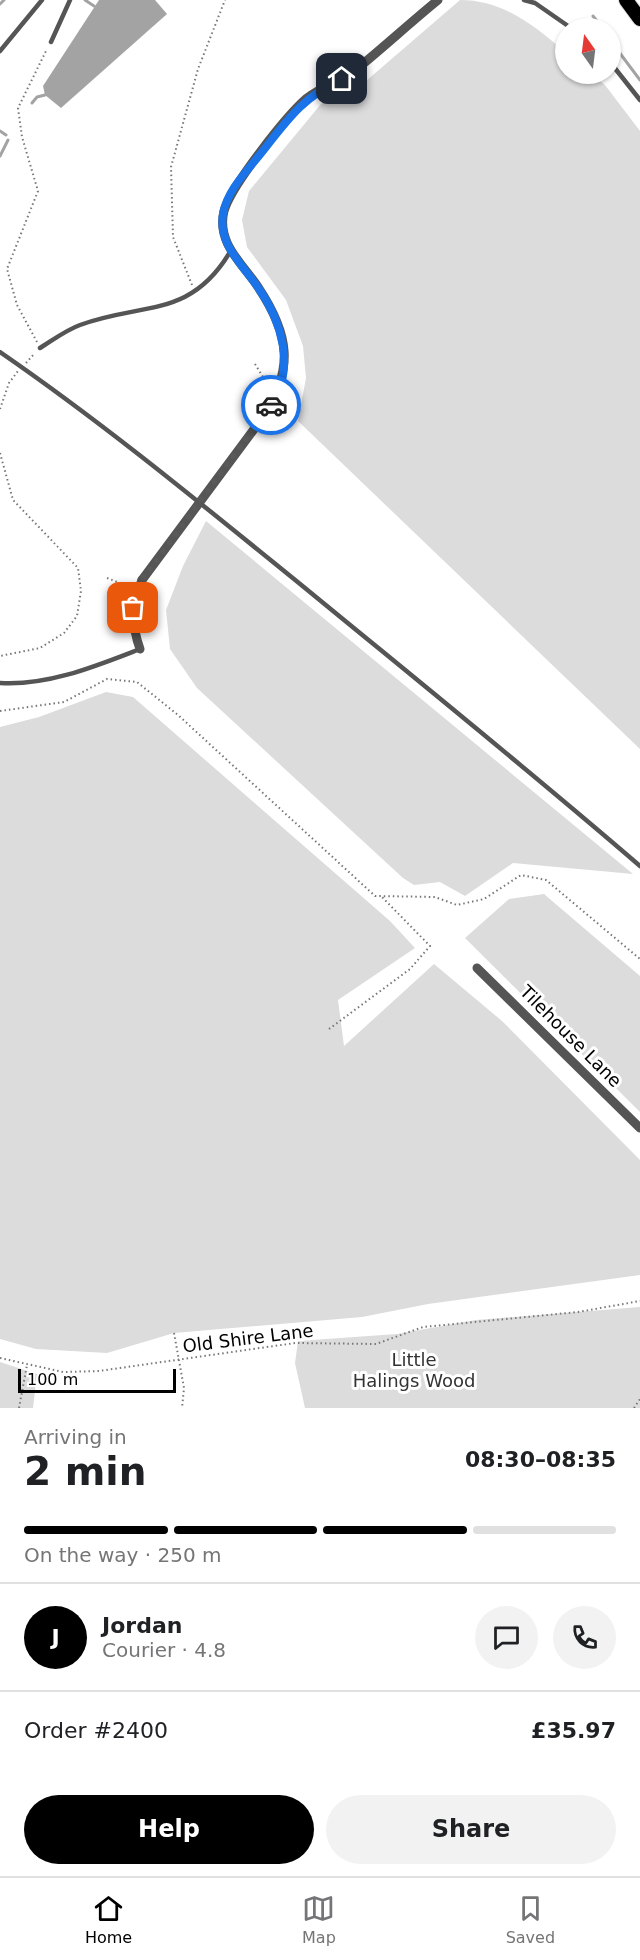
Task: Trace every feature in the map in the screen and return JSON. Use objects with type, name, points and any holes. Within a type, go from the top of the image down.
[{"type":"main road","points":[[626,0],[640,19]]},
{"type":"street","points":[[140,649],[134,632],[132,612],[142,580],[263,417],[276,398],[285,373],[286,361],[276,319],[258,287],[230,252],[223,228],[227,203],[236,186],[306,99],[359,67],[438,0]]},
{"type":"street","name":"Tilehouse Lane","points":[[477,968],[640,1128]]},
{"type":"lane","points":[[0,51],[42,0]]},
{"type":"lane","points":[[51,42],[70,0]]},
{"type":"lane","points":[[524,0],[535,3],[557,18]]},
{"type":"lane","points":[[621,76],[640,100]]},
{"type":"lane","points":[[40,348],[78,325],[147,310],[187,298],[217,274],[230,252]]},
{"type":"lane","points":[[0,352],[69,400],[189,495],[429,689],[640,866]]},
{"type":"lane","points":[[0,683],[15,684],[48,679],[92,668],[140,649]]},
{"type":"path","points":[[194,292],[173,237],[171,167],[198,69],[225,0]]},
{"type":"path","points":[[0,409],[9,383],[40,348],[17,305],[7,269],[38,192],[22,137],[18,108],[51,42]]},
{"type":"path","points":[[255,364],[276,398]]},
{"type":"path","points":[[0,453],[13,500],[78,568],[81,591],[77,616],[64,633],[40,648],[0,656]]},
{"type":"path","points":[[107,578],[138,590]]},
{"type":"path","points":[[0,711],[64,702],[107,679],[136,682],[178,715],[375,896],[435,897],[457,905],[484,899],[521,875],[546,880],[640,959]]},
{"type":"path","points":[[329,1029],[410,969],[430,946],[382,897]]},
{"type":"path","name":"Old Shire Lane","points":[[0,1358],[63,1372],[99,1371],[295,1342],[376,1344],[423,1327],[578,1312],[640,1300]]},
{"type":"path","points":[[174,1333],[184,1388],[182,1408]]},
{"type":"path","points":[[19,1408],[27,1365]]},
{"type":"path","points":[[634,1408],[640,1400]]},
{"type":"green space","points":[[460,0],[476,1],[490,4],[517,16],[555,44],[555,84],[604,84],[640,131],[640,749],[298,421],[306,378],[303,346],[286,300],[247,247],[242,220],[249,191],[321,104],[366,81]]},
{"type":"green space","points":[[206,521],[633,874],[513,863],[465,896],[440,882],[414,885],[403,878],[197,688],[170,649],[166,610],[183,566]]},
{"type":"green space","points":[[106,692],[133,697],[390,921],[415,948],[338,1000],[344,1046],[434,964],[502,1021],[640,1160],[640,1275],[428,1304],[362,1317],[174,1333],[107,1353],[36,1349],[0,1339],[0,727],[39,717]]},
{"type":"green space","points":[[544,894],[640,976],[640,1112],[465,938],[509,899]]},
{"type":"green space","name":"Little Halings Wood","points":[[640,1307],[640,1408],[305,1408],[295,1363],[298,1341],[397,1334],[476,1320]]},
{"type":"green space","points":[[0,1362],[37,1374],[33,1408],[0,1408]]},
{"type":"shaded area","points":[[99,0],[155,0],[167,14],[61,108],[45,95],[43,86]]},
{"type":"waterway","points":[[0,4],[4,0]]},
{"type":"waterway","points":[[85,0],[94,6]]},
{"type":"waterway","points":[[621,55],[640,80]]},
{"type":"waterway","points":[[32,103],[37,97],[45,95]]},
{"type":"waterway","points":[[0,131],[6,135]]},
{"type":"waterway","points":[[0,156],[8,140]]},
{"type":"way so far","points":[[133,608],[142,580],[271,405]]},
{"type":"route","points":[[271,405],[285,373],[285,350],[276,319],[258,287],[230,252],[223,228],[223,213],[236,186],[306,99],[342,79]]}]
